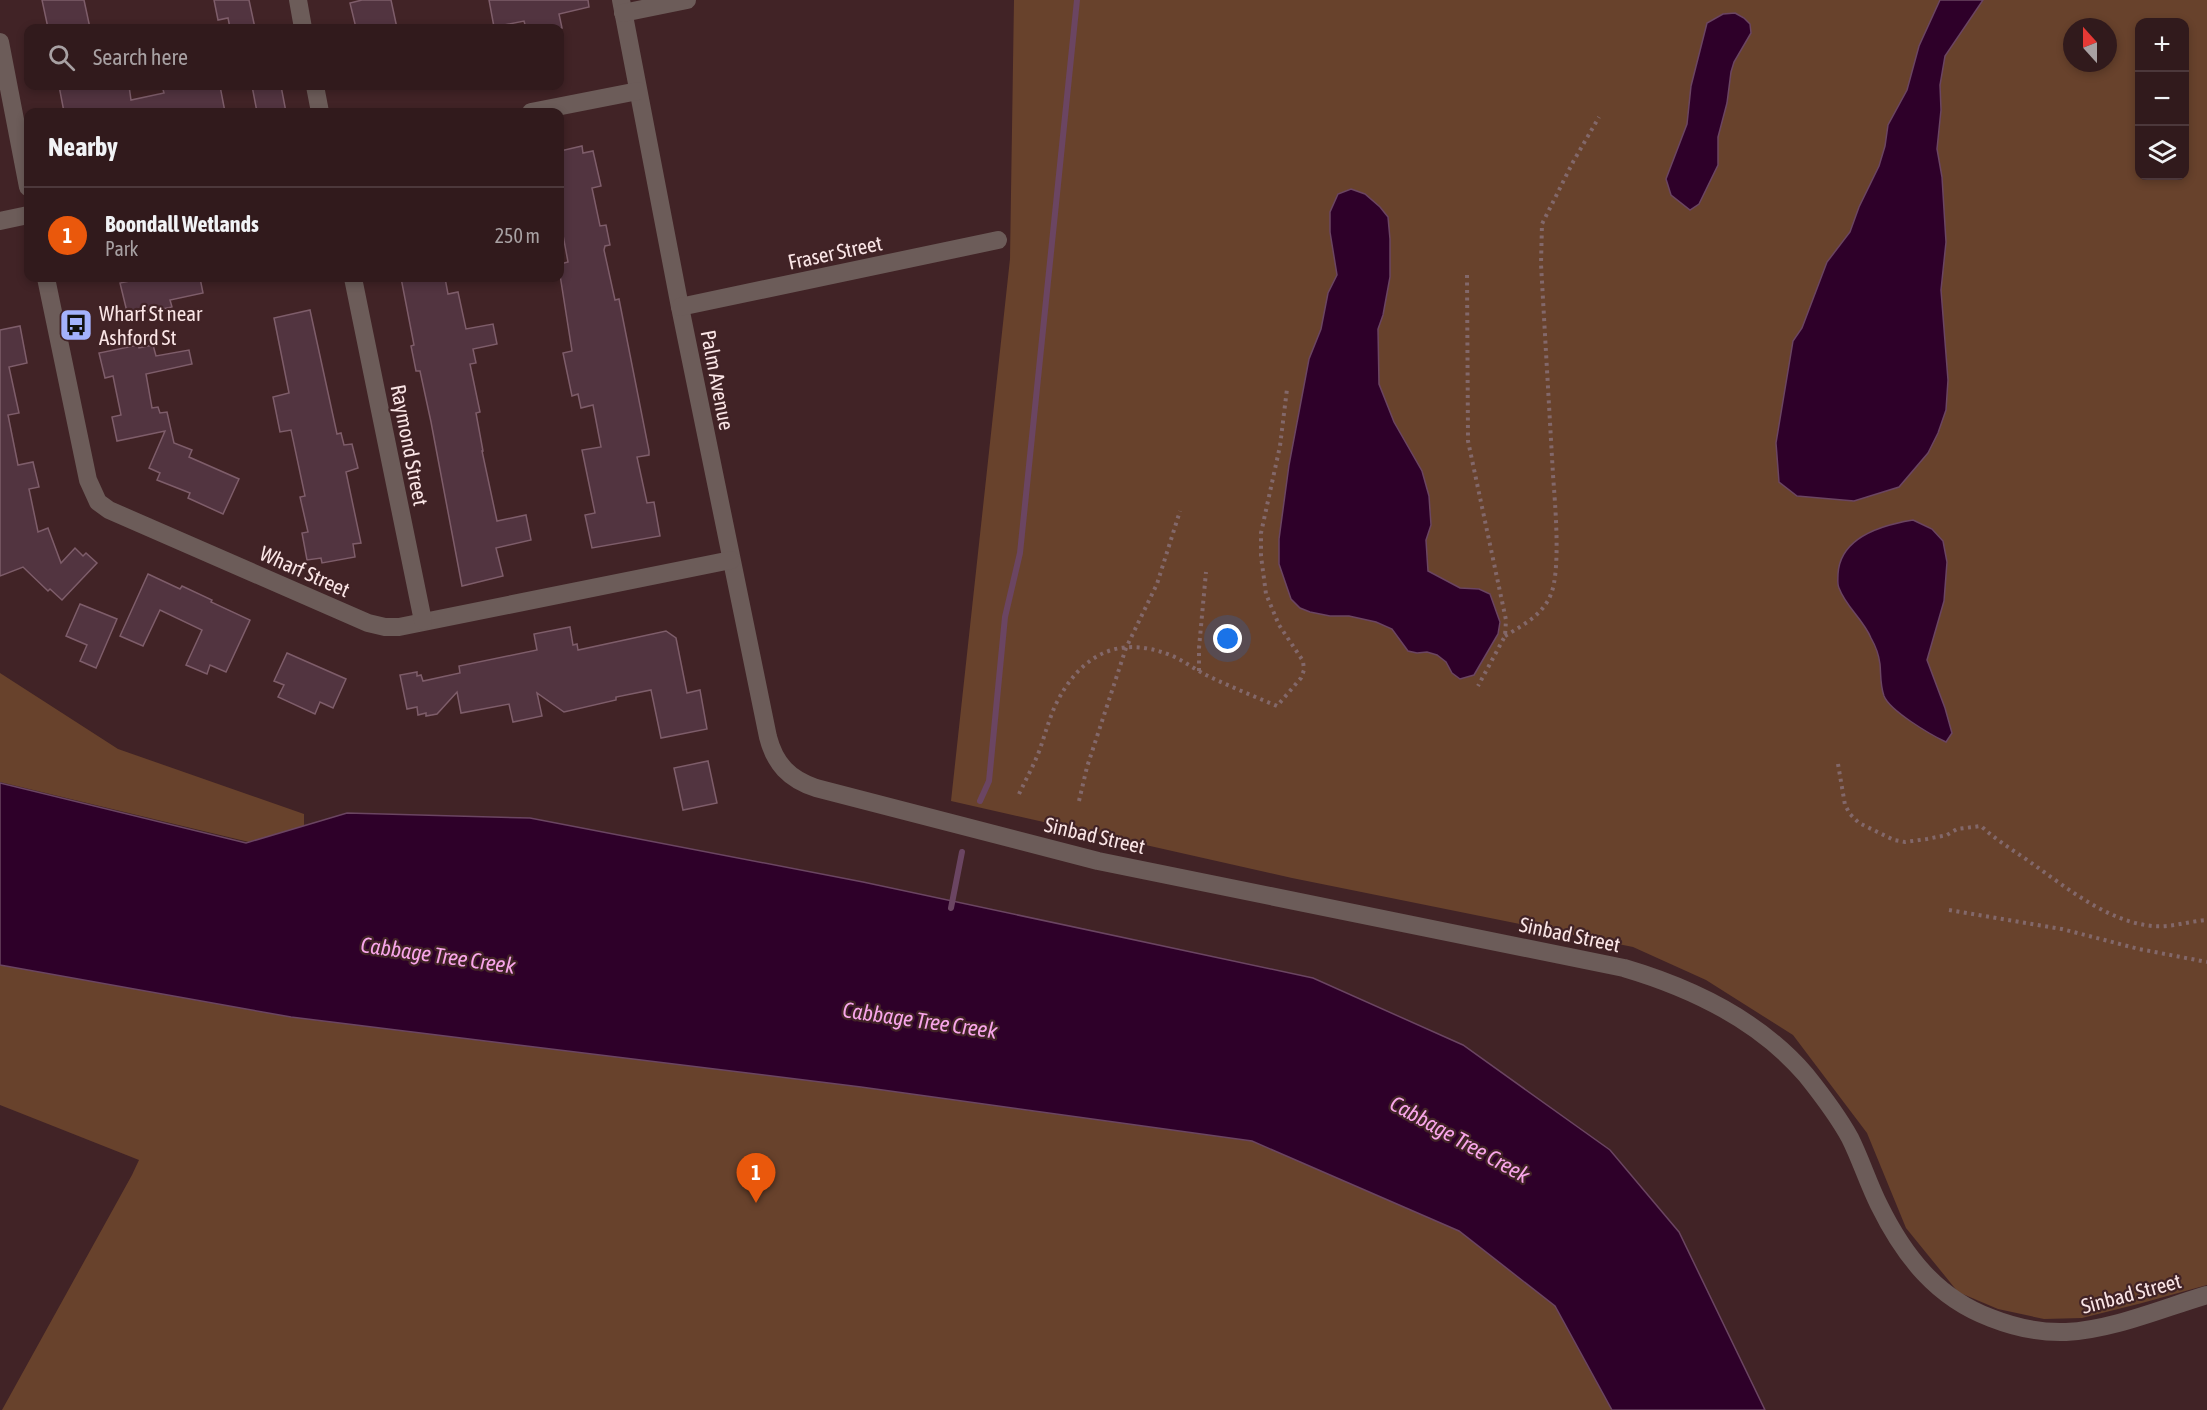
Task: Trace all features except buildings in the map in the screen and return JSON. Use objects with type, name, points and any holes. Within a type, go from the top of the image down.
[{"type":"street","points":[[298,0],[302,24]]},
{"type":"street","points":[[622,7],[687,0]]},
{"type":"street","name":"Palm Avenue","points":[[622,7],[680,308],[768,737],[781,766]]},
{"type":"street","points":[[0,42],[24,166]]},
{"type":"street","points":[[316,90],[319,108]]},
{"type":"street","points":[[551,108],[638,91]]},
{"type":"street","points":[[0,220],[24,216]]},
{"type":"street","name":"Fraser Street","points":[[680,308],[998,240]]},
{"type":"street","name":"Wharf Street","points":[[47,282],[88,480],[98,502],[109,510],[368,623],[399,627],[731,560]]},
{"type":"street","name":"Raymond Street","points":[[354,282],[423,621]]},
{"type":"street","name":"Sinbad Street","points":[[781,766],[794,778],[816,788],[1098,861],[1624,968],[1678,986],[1746,1022],[1770,1039],[1805,1074],[1840,1121],[1851,1140],[1878,1204],[1905,1251],[1936,1287],[1957,1302],[1978,1314],[1999,1322],[2020,1327],[2066,1332],[2109,1325],[2207,1295]]},
{"type":"path","points":[[1504,636],[1527,622],[1542,609],[1551,594],[1555,578],[1555,512],[1541,264],[1542,224],[1599,117]]},
{"type":"path","points":[[1467,274],[1468,441],[1506,620],[1504,636],[1478,686]]},
{"type":"path","points":[[1019,794],[1056,705],[1068,685],[1083,667],[1099,654],[1114,648],[1157,650],[1246,694],[1277,706],[1301,678],[1304,670],[1303,662],[1280,625],[1266,594],[1261,556],[1262,533],[1280,446],[1287,389]]},
{"type":"path","points":[[1079,801],[1087,767],[1126,648],[1157,584],[1180,511]]},
{"type":"path","points":[[1199,671],[1206,572]]},
{"type":"path","points":[[1838,764],[1845,805],[1850,814],[1859,823],[1894,840],[1905,842],[1947,836],[1957,829],[1981,826],[1995,839],[2086,901],[2118,916],[2135,923],[2152,926],[2207,920]]},
{"type":"path","points":[[1949,910],[2062,929],[2139,949],[2207,962]]},
{"type":"shaded area","points":[[1014,0],[2207,0],[2207,1285],[2082,1318],[2044,1319],[1998,1309],[1958,1292],[1906,1228],[1867,1133],[1793,1035],[1706,980],[1633,947],[1292,878],[951,801],[1010,259]]},
{"type":"shaded area","points":[[0,673],[118,749],[304,814],[304,826],[249,842],[0,782]]},
{"type":"shaded area","points":[[0,965],[206,1001],[1252,1141],[1459,1230],[1555,1306],[1612,1410],[2,1410],[139,1160],[0,1105]]},
{"type":"water","points":[[1940,0],[1983,0],[1945,56],[1940,85],[1941,110],[1937,149],[1942,177],[1946,242],[1941,290],[1948,380],[1946,410],[1928,453],[1899,487],[1854,501],[1797,496],[1779,482],[1776,443],[1793,341],[1802,328],[1827,262],[1850,232],[1859,207],[1879,166],[1888,125],[1907,90],[1919,46]]},
{"type":"water","points":[[1735,13],[1750,24],[1751,33],[1734,62],[1731,72],[1727,103],[1718,137],[1718,165],[1699,204],[1690,210],[1671,195],[1666,179],[1687,124],[1691,86],[1707,23],[1723,14]]},
{"type":"water","points":[[1351,189],[1365,194],[1388,217],[1390,277],[1378,329],[1379,384],[1394,422],[1422,471],[1429,496],[1431,525],[1426,540],[1428,571],[1460,588],[1479,589],[1490,594],[1500,622],[1498,634],[1474,675],[1460,679],[1437,655],[1408,651],[1392,629],[1376,622],[1349,616],[1330,616],[1300,608],[1291,599],[1279,564],[1279,539],[1289,465],[1309,359],[1321,329],[1328,293],[1337,275],[1330,232],[1330,212],[1338,194]]},
{"type":"water","points":[[1913,520],[1932,529],[1943,541],[1947,562],[1944,601],[1927,660],[1952,733],[1946,742],[1912,722],[1888,702],[1881,684],[1878,654],[1874,644],[1838,585],[1841,561],[1854,542],[1888,525]]},
{"type":"water","name":"Cabbage Tree Creek","points":[[0,783],[246,843],[347,813],[530,818],[863,882],[1313,978],[1463,1045],[1610,1150],[1679,1232],[1765,1410],[1612,1410],[1555,1306],[1459,1231],[1252,1141],[861,1087],[291,1017],[0,965]]},
{"type":"waterway","points":[[980,801],[989,781],[1005,617],[1020,553],[1077,0]]},
{"type":"waterway","points":[[951,908],[962,852]]},
{"type":"place","name":"Wharf St near Ashford St","points":[[76,325]]},
{"type":"place","name":"Boondall Wetlands","points":[[756,1203]]}]
